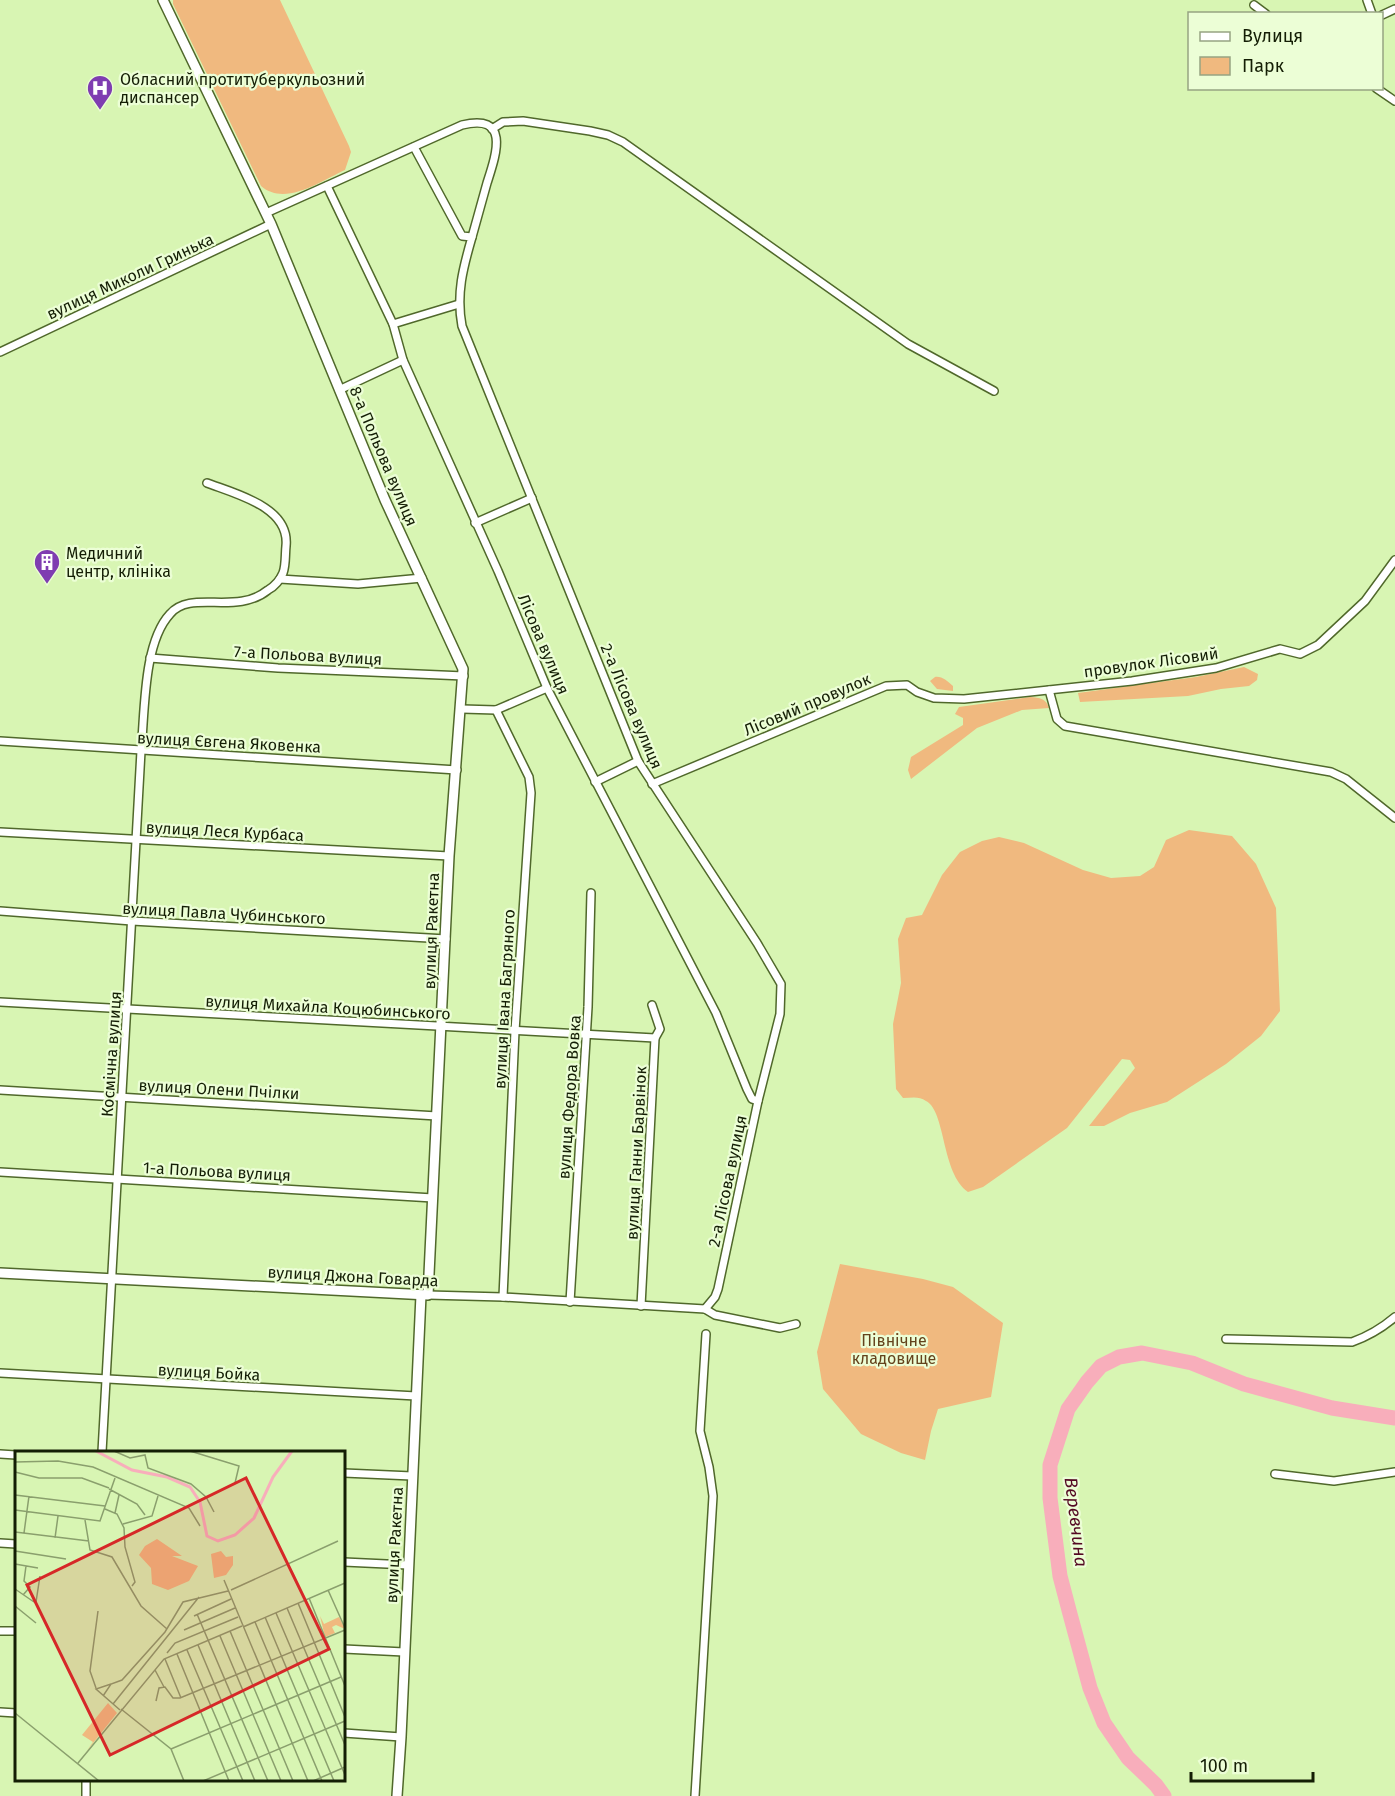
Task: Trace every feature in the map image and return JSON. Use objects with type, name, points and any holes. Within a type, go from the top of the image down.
[{"type":"street","name":"8-а Польова вулиця","points":[[163,0],[271,224],[385,500],[422,578]]},
{"type":"street","points":[[1254,5],[1263,12]]},
{"type":"street","points":[[1379,90],[1395,101]]},
{"type":"street","points":[[266,213],[468,124],[480,123],[492,129],[503,122],[523,121],[608,135],[624,142],[908,344],[994,390]]},
{"type":"street","name":"2-а Лісова вулиця","points":[[492,129],[496,135],[497,148],[462,269],[459,304],[462,326],[638,761],[757,943],[781,984],[780,1014],[758,1101],[718,1289],[715,1297],[705,1309]]},
{"type":"street","points":[[414,147],[462,236],[472,237]]},
{"type":"street","name":"Лісова вулиця","points":[[327,186],[393,324],[403,360],[498,571],[547,688],[716,1013],[752,1099],[758,1101]]},
{"type":"street","name":"вулиця Миколи Гринька","points":[[0,352],[271,224]]},
{"type":"street","points":[[393,324],[459,304]]},
{"type":"street","points":[[339,390],[403,360]]},
{"type":"street","points":[[207,483],[265,508],[283,524],[287,540],[284,570],[280,579],[358,584],[422,578]]},
{"type":"street","points":[[475,523],[531,498]]},
{"type":"street","name":"провулок Лісовий","points":[[1049,690],[1216,668],[1280,649],[1293,653],[1306,652],[1318,645],[1365,601],[1395,561]]},
{"type":"street","name":"вулиця Ракетна","points":[[397,1796],[416,1396],[433,1198],[449,856],[464,676],[458,655],[422,578]]},
{"type":"street","name":"Космічна вулиця","points":[[102,1451],[141,751],[150,658],[154,641],[169,614],[177,607],[186,603],[247,601],[264,594],[280,579]]},
{"type":"street","name":"7-а Польова вулиця","points":[[150,658],[278,668],[464,676]]},
{"type":"street","name":"Лісовий провулок","points":[[652,784],[886,686],[907,685],[926,695],[951,699],[1049,690]]},
{"type":"street","points":[[462,709],[496,710],[547,688]]},
{"type":"street","points":[[1049,690],[1055,713],[1065,726],[1331,772],[1346,779],[1395,818]]},
{"type":"street","name":"вулиця Івана Багряного","points":[[496,710],[531,784],[515,1031],[503,1297]]},
{"type":"street","name":"вулиця Євгена Яковенка","points":[[0,741],[457,770]]},
{"type":"street","points":[[596,782],[638,761]]},
{"type":"street","name":"вулиця Леся Курбаса","points":[[0,832],[449,856]]},
{"type":"street","name":"вулиця Федора Вовка","points":[[570,1302],[586,1035],[591,893]]},
{"type":"street","name":"вулиця Павла Чубинського","points":[[0,911],[446,939]]},
{"type":"street","name":"вулиця Михайла Коцюбинського","points":[[0,1002],[655,1038]]},
{"type":"street","name":"вулиця Ганни Барвінок","points":[[642,1306],[655,1038],[660,1026],[652,1005]]},
{"type":"street","name":"вулиця Олени Пчілки","points":[[0,1090],[437,1116]]},
{"type":"street","name":"1-а Польова вулиця","points":[[0,1172],[433,1198]]},
{"type":"street","name":"вулиця Джона Говарда","points":[[0,1273],[705,1309],[715,1314],[780,1328],[796,1324]]},
{"type":"street","points":[[1226,1339],[1352,1342],[1365,1337],[1395,1317]]},
{"type":"street","points":[[694,1796],[713,1496],[700,1431],[706,1334]]},
{"type":"street","name":"вулиця Бойка","points":[[0,1373],[416,1396]]},
{"type":"street","points":[[0,1454],[15,1455]]},
{"type":"street","points":[[1275,1474],[1334,1481],[1395,1472]]},
{"type":"street","points":[[345,1473],[412,1476]]},
{"type":"street","points":[[0,1543],[15,1544]]},
{"type":"street","points":[[345,1562],[408,1565]]},
{"type":"street","points":[[0,1630],[15,1631]]},
{"type":"street","points":[[345,1649],[404,1652]]},
{"type":"street","points":[[0,1712],[15,1713]]},
{"type":"street","points":[[345,1733],[401,1737]]},
{"type":"green space","points":[[173,0],[280,0],[349,146],[351,152],[345,170],[292,193],[271,192],[261,186]]},
{"type":"green space","points":[[1244,667],[1258,674],[1257,680],[1249,686],[1188,696],[1080,702],[1078,693],[1196,677]]},
{"type":"green space","points":[[935,677],[949,682],[953,686],[953,691],[937,689],[930,681]]},
{"type":"green space","points":[[1030,697],[1042,699],[1049,708],[1022,710],[977,728],[911,779],[908,770],[911,757],[963,725],[963,718],[955,714],[959,707]]},
{"type":"green space","points":[[1189,830],[1232,836],[1256,864],[1276,908],[1280,1011],[1261,1036],[1226,1064],[1167,1102],[1130,1113],[1104,1126],[1089,1126],[1135,1068],[1130,1060],[1122,1059],[1067,1128],[983,1187],[968,1192],[959,1183],[953,1171],[932,1107],[921,1098],[903,1098],[896,1089],[893,1024],[901,983],[898,939],[906,918],[922,915],[942,875],[960,852],[982,841],[999,837],[1024,843],[1083,870],[1111,878],[1140,876],[1154,867],[1166,840]]},
{"type":"green space","name":"Північне кладовище","points":[[840,1264],[923,1279],[953,1287],[1003,1323],[991,1397],[938,1409],[925,1460],[901,1453],[861,1434],[823,1389],[817,1352]]},
{"type":"waterway","name":"Веревчина","points":[[1164,1796],[1128,1758],[1104,1723],[1090,1688],[1060,1576],[1050,1498],[1050,1465],[1068,1409],[1101,1366],[1119,1357],[1142,1353],[1192,1363],[1244,1384],[1332,1408],[1395,1418]]},
{"type":"place","name":"Обласний протитуберкульозний диспансер","points":[[100,111]]},
{"type":"place","name":"Медичний центр, клініка","points":[[47,585]]}]
